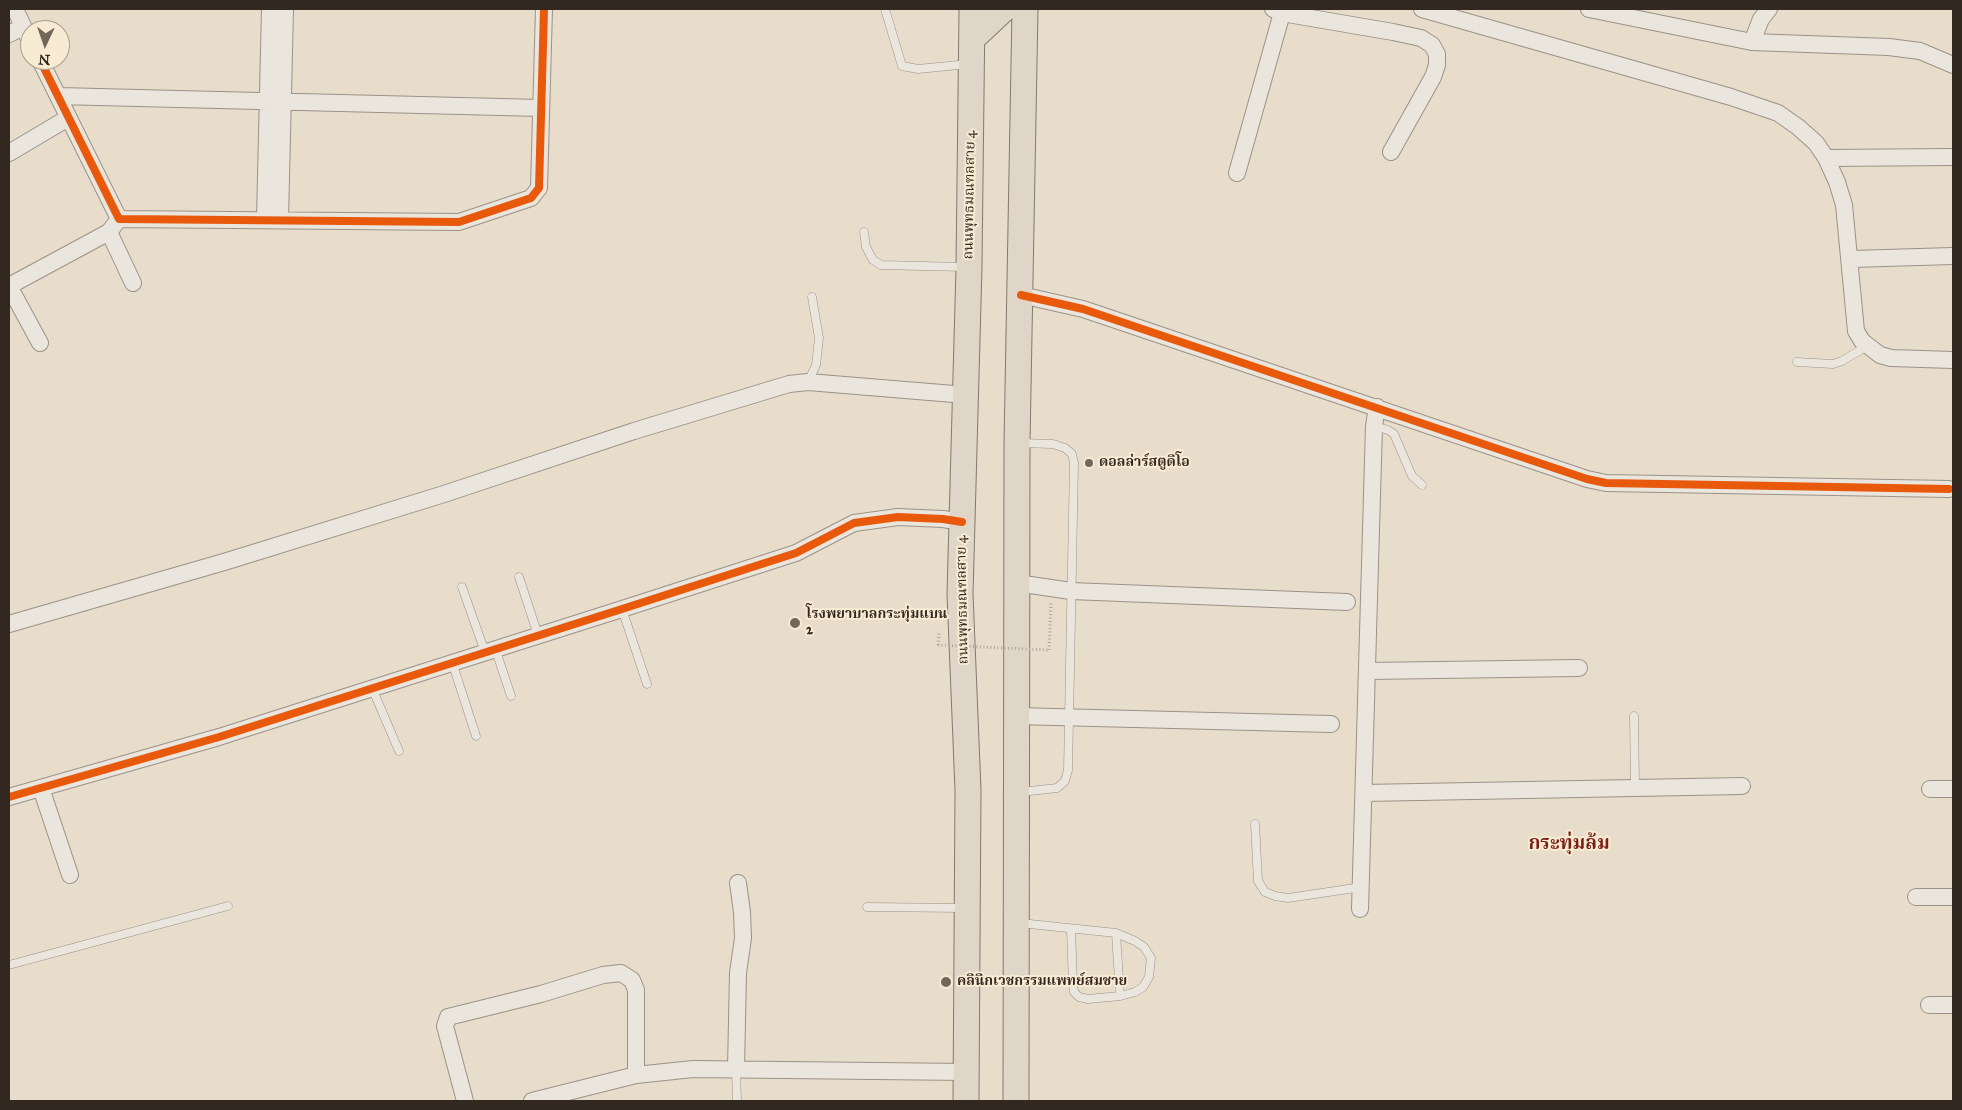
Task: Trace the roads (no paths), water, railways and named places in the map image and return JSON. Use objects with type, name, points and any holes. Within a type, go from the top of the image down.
[{"type":"main road","name":"ถนนพุทธมณฑลสาย 4","points":[[966,1101],[968,790],[960,594],[969,267],[972,9]]},
{"type":"main road","points":[[972,39],[1004,9]]},
{"type":"main road","points":[[1016,1101],[1017,443],[1025,68],[1024,9]]},
{"type":"street","points":[[15,9],[20,34]]},
{"type":"street","points":[[270,9],[275,102],[272,219]]},
{"type":"street","points":[[275,102],[285,9]]},
{"type":"street","points":[[119,219],[272,219],[443,224],[459,222],[531,198],[540,188],[544,9]]},
{"type":"street","points":[[1422,9],[1731,97],[1778,113],[1810,137],[1826,158],[1837,182],[1844,205],[1851,258],[1856,331],[1867,346],[1880,355],[1892,358],[1953,360]]},
{"type":"street","points":[[1590,9],[1664,26],[1752,42],[1889,47],[1920,51],[1953,66]]},
{"type":"street","points":[[1752,42],[1761,19],[1769,9]]},
{"type":"street","points":[[1237,173],[1277,11],[1421,38],[1432,45],[1437,54],[1438,64],[1433,77],[1391,152]]},
{"type":"street","points":[[45,70],[119,219]]},
{"type":"street","points":[[58,96],[541,108]]},
{"type":"street","points":[[9,153],[68,118]]},
{"type":"street","points":[[1826,158],[1953,156]]},
{"type":"street","points":[[40,343],[9,286],[109,232],[119,219]]},
{"type":"street","points":[[109,232],[133,283]]},
{"type":"street","points":[[1851,258],[1953,256]]},
{"type":"street","points":[[1021,295],[1084,309],[1587,479],[1606,483],[1949,489]]},
{"type":"street","points":[[9,624],[224,562],[417,503],[644,428],[789,384],[808,382],[966,395]]},
{"type":"street","points":[[1360,909],[1374,426],[1377,407]]},
{"type":"street","points":[[9,797],[219,737],[490,650],[622,610],[796,553],[854,523],[898,517],[943,519],[962,522]]},
{"type":"street","points":[[1017,583],[1071,591],[1347,602]]},
{"type":"street","points":[[1366,671],[1579,668]]},
{"type":"street","points":[[1016,716],[1331,724]]},
{"type":"street","points":[[1364,793],[1742,786]]},
{"type":"street","points":[[41,788],[70,875]]},
{"type":"street","points":[[1930,789],[1953,789]]},
{"type":"street","points":[[736,1069],[738,973],[743,938],[738,883]]},
{"type":"street","points":[[1916,897],[1953,897]]},
{"type":"street","points":[[465,1101],[445,1026],[448,1017],[541,994],[603,975],[621,974],[632,980],[636,990],[636,1075]]},
{"type":"street","points":[[1929,1006],[1953,1005]]},
{"type":"street","points":[[532,1101],[636,1075],[694,1069],[967,1072]]},
{"type":"lane","points":[[885,9],[902,66],[918,68],[971,64]]},
{"type":"lane","points":[[864,232],[866,247],[874,260],[881,265],[969,267]]},
{"type":"lane","points":[[808,382],[816,365],[819,338],[812,297]]},
{"type":"lane","points":[[1797,362],[1833,364],[1842,362],[1867,346]]},
{"type":"lane","points":[[1374,426],[1394,434],[1412,476],[1422,485]]},
{"type":"lane","points":[[1016,792],[1058,788],[1065,781],[1074,464],[1072,454],[1066,448],[1053,444],[1017,443]]},
{"type":"lane","points":[[519,577],[538,635]]},
{"type":"lane","points":[[462,587],[511,696]]},
{"type":"lane","points":[[622,610],[647,684]]},
{"type":"lane","points":[[452,662],[476,736]]},
{"type":"lane","points":[[372,688],[398,752]]},
{"type":"lane","points":[[1634,716],[1635,787]]},
{"type":"lane","points":[[1255,824],[1258,881],[1264,892],[1288,898],[1362,887]]},
{"type":"lane","points":[[9,965],[228,906]]},
{"type":"lane","points":[[867,907],[967,908]]},
{"type":"lane","points":[[1015,922],[1071,930],[1116,933],[1144,947],[1151,958],[1149,977],[1143,987],[1136,992],[1120,996],[1088,999],[1079,997],[1074,992],[1071,930]]},
{"type":"lane","points":[[1116,933],[1120,996]]},
{"type":"lane","points":[[736,1069],[737,1101]]},
{"type":"place","name":"ดอลล่าร์สตูดิโอ","points":[[1089,463]]},
{"type":"place","name":"โรงพยาบาลกระทุ่มแบน 2","points":[[795,623]]},
{"type":"place","name":"คลินิกเวชกรรมแพทย์สมชาย","points":[[946,982]]},
{"type":"district","name":"กระทุ่มล้ม","points":[[1569,844]]}]
